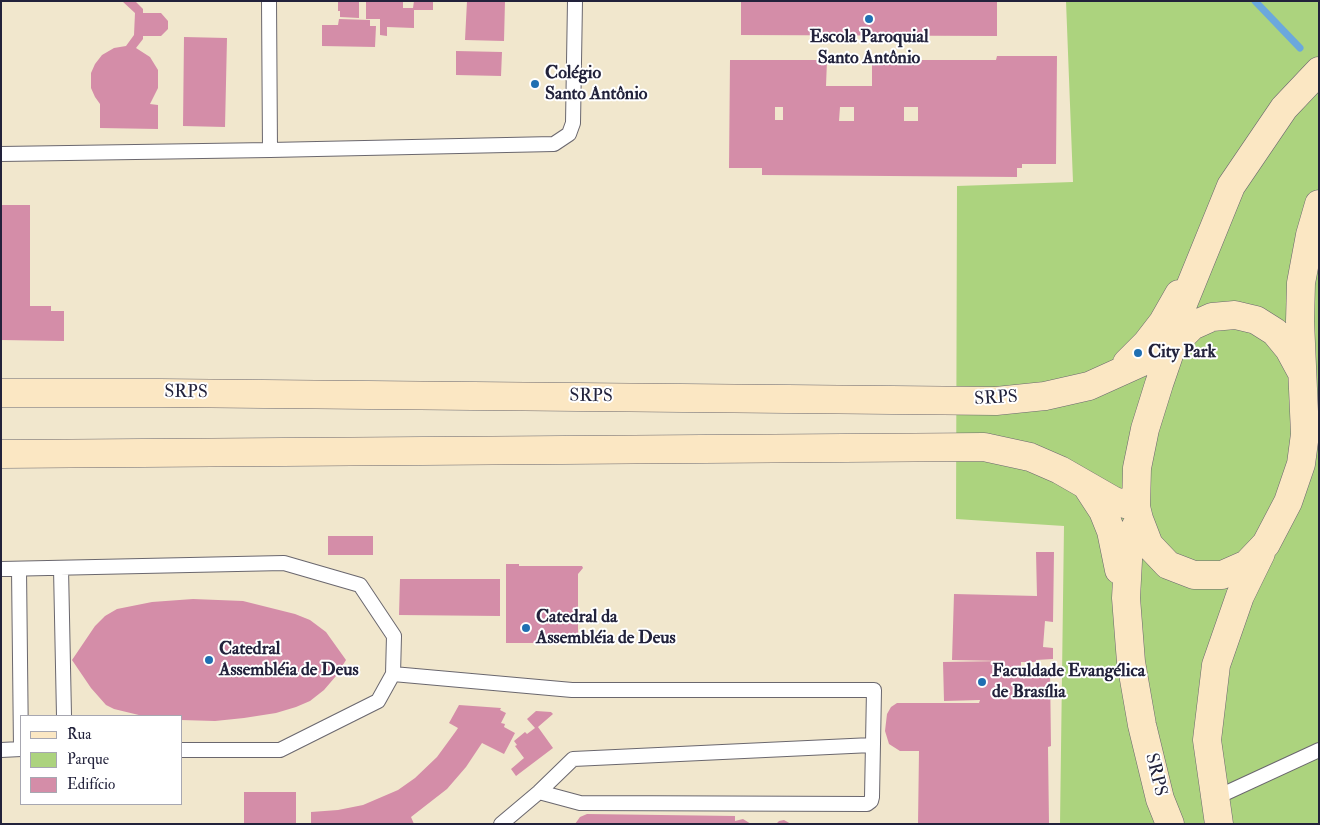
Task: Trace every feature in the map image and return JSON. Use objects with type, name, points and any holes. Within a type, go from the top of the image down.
[{"type":"main road","points":[[1266,544],[1247,564],[1222,575],[1194,575],[1168,565],[1149,545],[1137,513],[1137,468],[1145,428],[1174,346],[1183,304],[1231,186],[1284,108],[1319,71]]},
{"type":"main road","points":[[1217,811],[1207,740],[1216,665],[1240,596],[1288,502],[1301,464],[1305,434],[1300,321],[1301,284],[1310,235],[1319,204]]},
{"type":"main road","points":[[1117,373],[1146,344],[1163,322],[1199,262]]},
{"type":"main road","points":[[1174,346],[1192,326],[1212,317],[1235,315],[1256,320],[1275,332],[1289,349],[1302,373]]},
{"type":"main road","name":"SRPS","points":[[1,393],[159,392],[996,401],[1045,396],[1089,386],[1174,346]]},
{"type":"main road","points":[[1,454],[984,447],[1030,457],[1060,470],[1137,513]]},
{"type":"main road","points":[[1086,484],[1103,511],[1111,531],[1126,598]]},
{"type":"main road","name":"SRPS","points":[[1137,513],[1129,542],[1126,598],[1131,662],[1142,725],[1160,799],[1170,824]]},
{"type":"lane","points":[[269,1],[270,150]]},
{"type":"lane","points":[[1,154],[554,144],[569,134],[573,122],[575,1]]},
{"type":"lane","points":[[1284,108],[1319,59]]},
{"type":"lane","points":[[1,569],[284,563],[360,585],[394,636],[393,674],[378,700],[280,750],[182,750]]},
{"type":"lane","points":[[61,568],[64,715]]},
{"type":"lane","points":[[19,569],[21,715]]},
{"type":"lane","points":[[393,674],[572,690],[874,690],[872,797],[871,801],[867,804],[580,803],[539,792]]},
{"type":"lane","points":[[501,824],[539,792],[573,759],[872,745]]},
{"type":"lane","points":[[1,750],[20,749]]},
{"type":"lane","points":[[1217,811],[1319,750]]},
{"type":"green space","name":"City Park","points":[[1066,1],[1319,1],[1319,824],[1060,824],[1064,526],[956,519],[957,186],[1073,182]]},
{"type":"building","points":[[122,1],[135,1],[143,9],[143,13],[161,13],[168,21],[168,29],[161,36],[143,36],[143,39],[136,48],[150,57],[158,70],[158,88],[150,104],[158,105],[158,129],[100,128],[100,104],[91,88],[91,73],[102,55],[114,48],[126,46],[134,35],[135,13]]},
{"type":"building","points":[[338,1],[359,1],[359,18],[340,17]]},
{"type":"building","points":[[366,1],[403,1],[403,8],[413,8],[414,1],[433,1],[433,10],[414,10],[414,28],[387,27],[387,36],[380,35],[380,19],[366,19]]},
{"type":"building","points":[[467,1],[505,1],[504,41],[465,40]]},
{"type":"building","name":"Escola Paroquial Santo Antônio","points":[[741,1],[997,1],[997,36],[741,35]]},
{"type":"building","points":[[339,19],[370,20],[370,26],[376,26],[375,47],[322,46],[322,25],[338,25]]},
{"type":"building","points":[[184,37],[227,38],[225,127],[183,126]]},
{"type":"building","points":[[456,51],[502,52],[501,76],[456,75]]},
{"type":"building","points":[[997,56],[1057,56],[1056,164],[1022,164],[1022,168],[1017,168],[1017,177],[762,175],[762,168],[729,168],[730,60],[827,60],[826,86],[872,86],[872,60],[996,60]],"holes":[[[775,107],[783,107],[783,120],[775,120]],[[840,107],[854,107],[854,121],[839,121]],[[904,107],[918,107],[918,121],[904,121]]]},
{"type":"building","points":[[1,205],[30,205],[30,306],[51,306],[51,311],[64,311],[64,341],[1,340]]},
{"type":"building","points":[[328,536],[373,536],[373,555],[328,555]]},
{"type":"building","name":"Faculdade Evangélica de Brasília","points":[[1036,552],[1054,552],[1053,622],[1045,621],[1043,647],[1053,648],[1053,659],[1021,662],[1021,671],[1050,670],[1049,824],[918,824],[919,751],[900,751],[889,744],[885,731],[887,714],[891,707],[897,703],[979,703],[980,700],[944,701],[943,662],[1006,661],[952,660],[954,594],[1037,596]]},
{"type":"building","points":[[506,564],[519,564],[519,566],[582,566],[583,568],[578,574],[578,643],[506,643]]},
{"type":"building","points":[[400,579],[500,579],[500,616],[399,615]]},
{"type":"building","name":"Catedral Assembléia de Deus","points":[[193,599],[243,601],[295,614],[310,620],[326,632],[346,660],[324,690],[310,701],[276,713],[215,721],[182,720],[182,715],[139,715],[114,709],[106,705],[91,688],[72,660],[95,626],[105,616],[117,609],[152,602]]},
{"type":"building","points":[[459,705],[501,708],[500,710],[506,713],[501,723],[505,724],[504,727],[515,733],[504,754],[482,743],[466,767],[447,789],[411,817],[414,824],[311,824],[311,812],[338,810],[363,805],[398,790],[415,778],[437,757],[458,728],[449,723]]},
{"type":"building","points":[[536,711],[551,712],[553,714],[538,727],[553,748],[516,776],[511,769],[524,758],[515,746],[517,745],[514,741],[525,732],[527,734],[535,728],[527,719]]},
{"type":"building","points":[[244,792],[296,792],[296,824],[244,824]]},
{"type":"building","points":[[587,814],[735,816],[735,821],[743,819],[751,824],[575,824],[580,817]]},
{"type":"building","points":[[784,820],[791,824],[776,824],[779,821]]},
{"type":"waterway","points":[[1255,1],[1300,48]]},
{"type":"place","name":"Escola Paroquial Santo Antônio","points":[[869,19]]},
{"type":"place","name":"Colégio Santo Antônio","points":[[535,84]]},
{"type":"place","name":"City Park","points":[[1138,353]]},
{"type":"place","name":"Catedral da Assembléia de Deus","points":[[526,628]]},
{"type":"place","name":"Catedral Assembléia de Deus","points":[[209,660]]},
{"type":"place","name":"Faculdade Evangélica de Brasília","points":[[982,682]]}]
